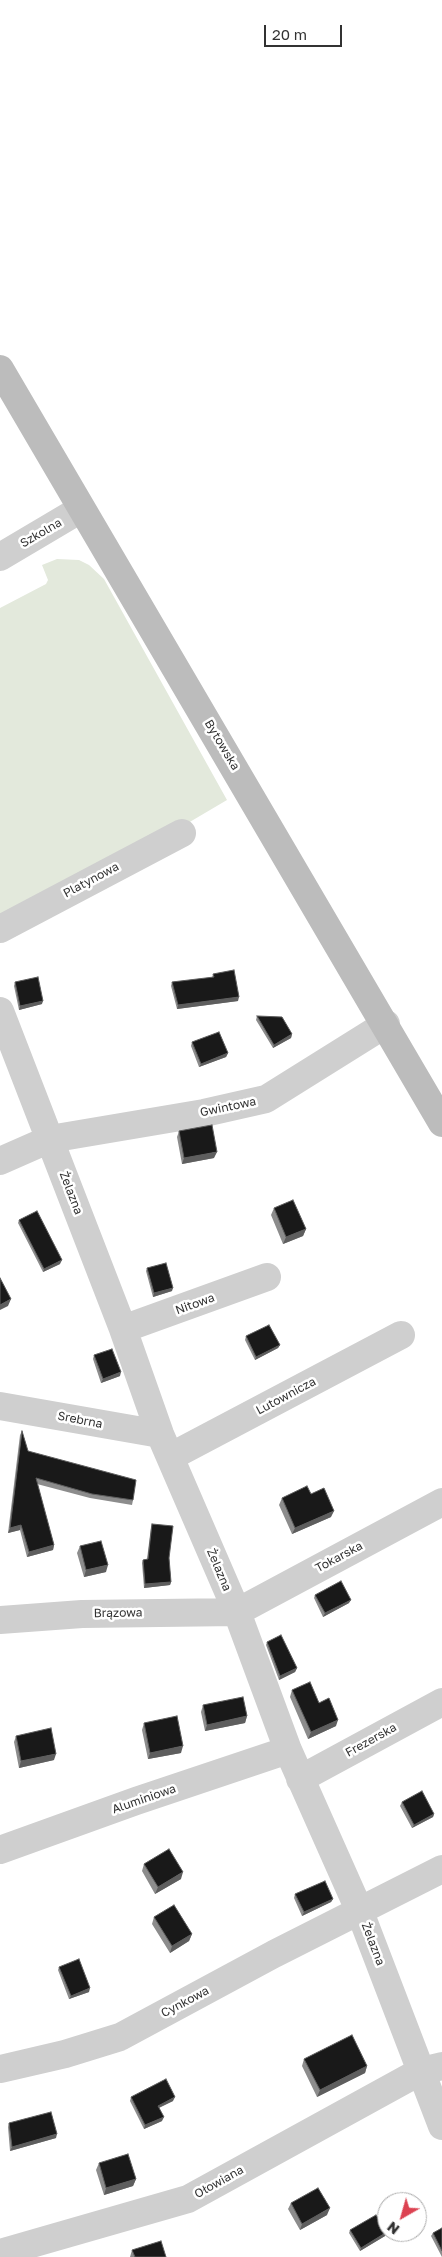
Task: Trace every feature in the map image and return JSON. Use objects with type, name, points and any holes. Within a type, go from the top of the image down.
[{"type":"main road","name":"Bytowska","points":[[0,369],[386,1024],[442,1123]]},
{"type":"street","name":"Szkolna","points":[[0,557],[82,509]]},
{"type":"street","name":"Platynowa","points":[[0,929],[182,833]]},
{"type":"street","name":"Żelazna","points":[[0,1011],[123,1329],[165,1445],[237,1612],[288,1750],[432,2068],[442,2126]]},
{"type":"street","name":"Gwintowa","points":[[0,1161],[50,1138],[204,1113],[266,1098],[386,1024]]},
{"type":"street","name":"Nitowa","points":[[123,1329],[267,1277]]},
{"type":"street","name":"Lutownicza","points":[[165,1445],[401,1336]]},
{"type":"street","name":"Srebrna","points":[[0,1406],[165,1445]]},
{"type":"street","name":"Tokarska","points":[[237,1612],[442,1502]]},
{"type":"street","name":"Brązowa","points":[[0,1620],[82,1614],[237,1612]]},
{"type":"street","name":"Frezerska","points":[[300,1779],[442,1702]]},
{"type":"street","name":"Aluminiowa","points":[[0,1850],[136,1800],[288,1750]]},
{"type":"street","name":"Cynkowa","points":[[0,2069],[120,2037],[274,1954],[442,1869]]},
{"type":"street","name":"Ołowiana","points":[[0,2253],[188,2199],[432,2068]]},
{"type":"shaded area","points":[[57,559],[79,560],[89,565],[104,579],[227,800],[188,823],[0,915],[0,608],[46,584],[48,580],[42,565]]},
{"type":"building","points":[[234,970],[239,997],[178,1005],[172,982],[214,977],[213,974]]},
{"type":"building","points":[[38,977],[43,1001],[20,1006],[15,982]]},
{"type":"building","points":[[257,1016],[282,1017],[292,1034],[274,1045]]},
{"type":"building","points":[[219,1032],[228,1053],[201,1064],[192,1042]]},
{"type":"building","points":[[212,1125],[217,1152],[184,1158],[179,1131]]},
{"type":"building","points":[[293,1200],[306,1229],[286,1237],[274,1208]]},
{"type":"building","points":[[37,1211],[62,1260],[44,1269],[19,1220]]},
{"type":"building","points":[[166,1263],[173,1288],[154,1293],[147,1268]]},
{"type":"building","points":[[0,1278],[11,1299],[0,1305]]},
{"type":"building","points":[[269,1325],[280,1345],[256,1357],[246,1336]]},
{"type":"building","points":[[112,1349],[121,1372],[103,1379],[94,1355]]},
{"type":"building","points":[[22,1431],[28,1451],[136,1480],[133,1500],[92,1494],[36,1478],[54,1545],[29,1552],[21,1525],[10,1528]]},
{"type":"building","points":[[307,1486],[311,1494],[324,1488],[334,1511],[295,1528],[282,1498]]},
{"type":"building","points":[[152,1524],[173,1526],[169,1558],[171,1582],[145,1584],[143,1560],[148,1559]]},
{"type":"building","points":[[101,1541],[108,1565],[86,1570],[80,1546]]},
{"type":"building","points":[[341,1581],[351,1600],[325,1613],[315,1595]]},
{"type":"building","points":[[281,1635],[297,1668],[280,1676],[267,1642]]},
{"type":"building","points":[[310,1682],[319,1703],[329,1698],[338,1720],[311,1732],[292,1690]]},
{"type":"building","points":[[243,1697],[247,1716],[207,1725],[203,1705]]},
{"type":"building","points":[[177,1716],[183,1746],[150,1753],[144,1723]]},
{"type":"building","points":[[51,1728],[56,1754],[21,1761],[16,1736]]},
{"type":"building","points":[[422,1791],[434,1814],[414,1825],[402,1802]]},
{"type":"building","points":[[169,1849],[183,1872],[158,1887],[144,1864]]},
{"type":"building","points":[[325,1881],[333,1899],[304,1912],[295,1894]]},
{"type":"building","points":[[174,1905],[192,1934],[172,1946],[154,1917]]},
{"type":"building","points":[[79,1959],[90,1988],[71,1996],[59,1967]]},
{"type":"building","points":[[352,2035],[367,2066],[320,2090],[304,2059]]},
{"type":"building","points":[[166,2079],[175,2097],[158,2106],[164,2117],[145,2125],[131,2097]]},
{"type":"building","points":[[51,2112],[57,2134],[12,2147],[9,2123]]},
{"type":"building","points":[[128,2154],[136,2179],[106,2188],[99,2163]]},
{"type":"building","points":[[318,2188],[330,2208],[302,2224],[291,2203]]},
{"type":"building","points":[[376,2215],[377,2217],[377,2238],[361,2248],[350,2230]]},
{"type":"building","points":[[442,2228],[442,2251],[433,2233]]},
{"type":"building","points":[[161,2241],[166,2257],[135,2257],[132,2250]]}]
